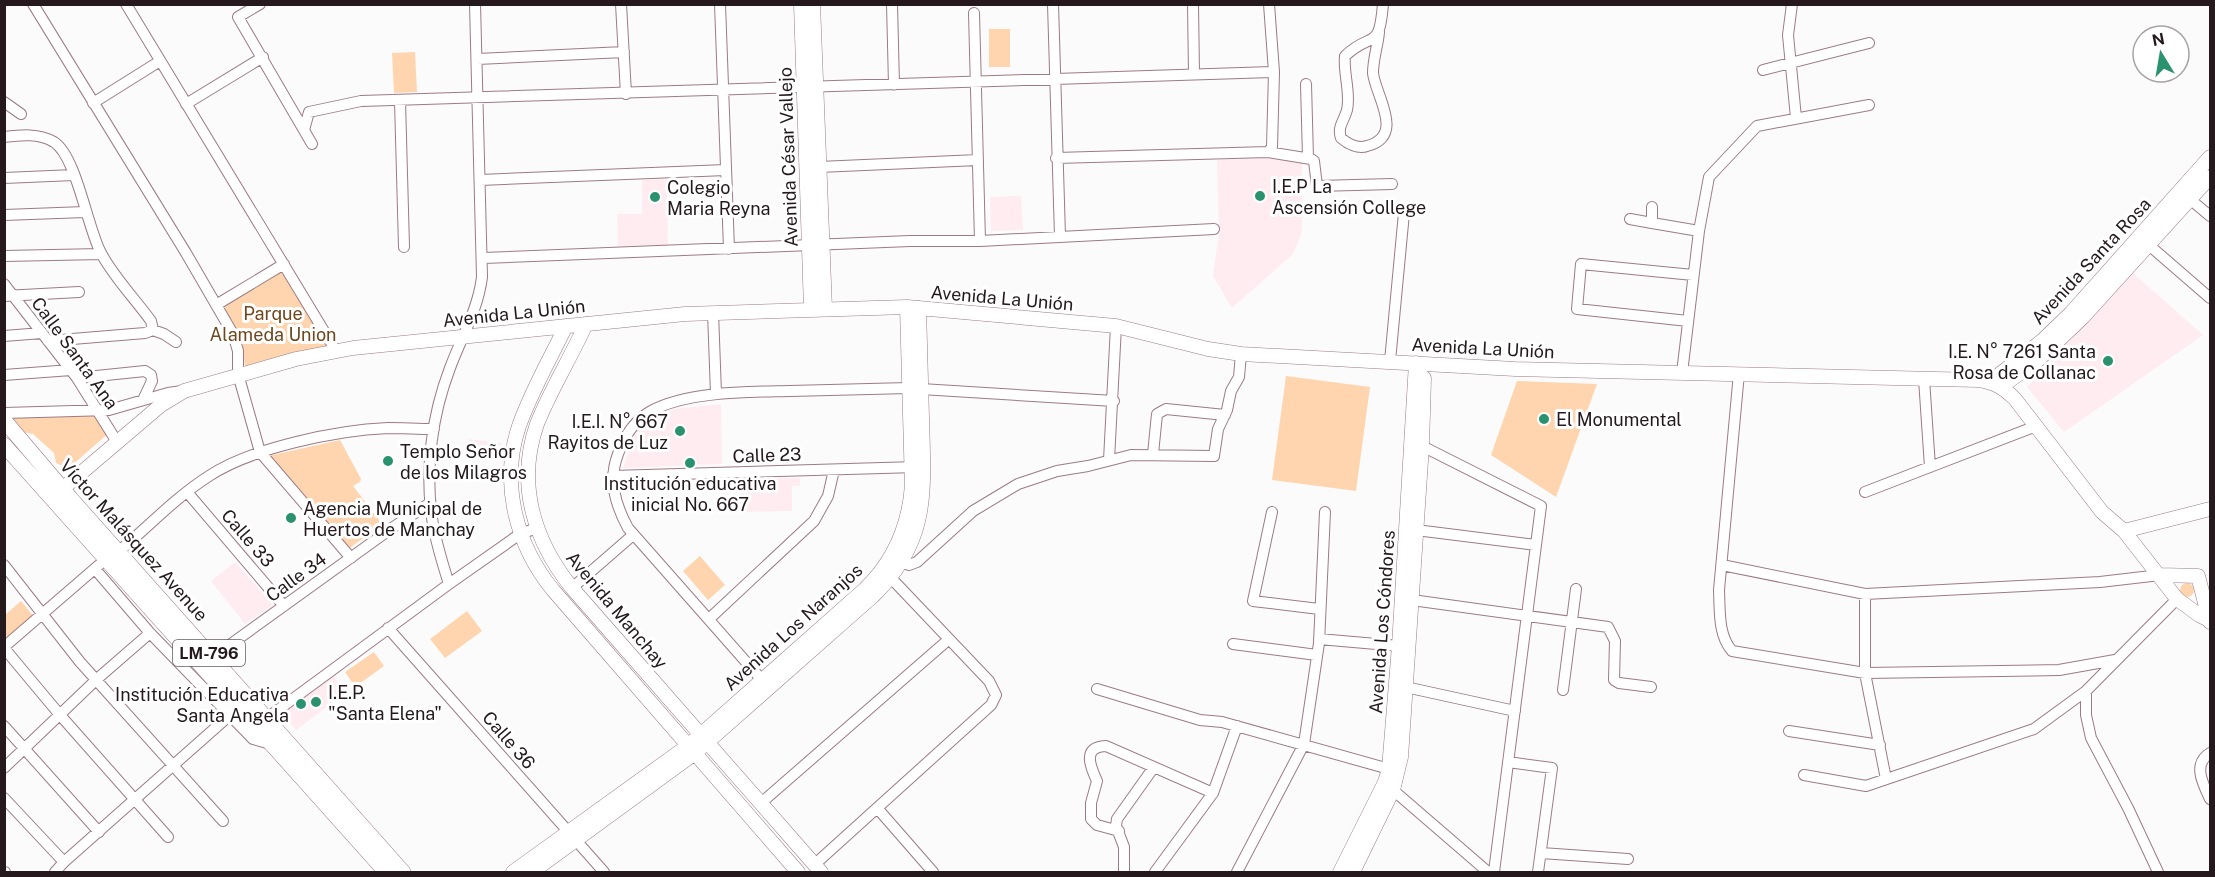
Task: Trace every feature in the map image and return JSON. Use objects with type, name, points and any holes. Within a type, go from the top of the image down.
[{"type":"main road","name":"Víctor Malásquez Avenue","points":[[4,420],[106,560],[274,745],[386,873]]},
{"type":"main road","name":"Víctor Malásquez Avenue","points":[[4,445],[57,494]]},
{"type":"main road","name":"Víctor Malásquez Avenue","points":[[106,560],[213,657],[403,873]]},
{"type":"street","points":[[33,4],[216,305],[237,344],[238,374],[260,452],[351,558]]},
{"type":"street","points":[[126,4],[336,351]]},
{"type":"street","points":[[260,4],[238,17],[312,144]]},
{"type":"street","points":[[449,584],[435,534],[430,503],[430,466],[434,429],[444,383],[479,296],[483,258],[475,4]]},
{"type":"street","points":[[621,4],[626,94]]},
{"type":"street","points":[[720,4],[729,249]]},
{"type":"street","name":"Avenida César Vallejo","points":[[801,4],[819,167],[815,245]]},
{"type":"street","name":"Avenida César Vallejo","points":[[813,4],[810,88],[818,309]]},
{"type":"street","points":[[892,4],[894,85]]},
{"type":"street","points":[[1053,4],[1060,236]]},
{"type":"street","points":[[1193,4],[1194,74]]},
{"type":"street","points":[[1268,152],[1272,147],[1274,72],[1269,4]]},
{"type":"street","points":[[1379,32],[1374,40],[1352,49],[1345,56],[1344,76],[1348,100],[1347,111],[1339,132],[1346,143],[1354,146],[1364,147],[1378,140],[1386,124],[1383,102],[1373,77],[1383,4]]},
{"type":"street","points":[[1792,4],[1788,35],[1796,118]]},
{"type":"street","points":[[974,13],[980,241]]},
{"type":"street","points":[[1763,70],[1869,43]]},
{"type":"street","points":[[477,59],[624,52]]},
{"type":"street","points":[[186,104],[263,57]]},
{"type":"street","points":[[93,103],[160,61]]},
{"type":"street","points":[[304,130],[311,111],[361,101],[1274,72]]},
{"type":"street","points":[[1306,84],[1308,158]]},
{"type":"street","points":[[400,100],[404,247]]},
{"type":"street","points":[[4,102],[21,114]]},
{"type":"street","points":[[1682,373],[1707,179],[1757,126],[1869,105]]},
{"type":"street","points":[[4,136],[26,135],[47,139],[56,143],[65,154],[101,254],[151,321],[153,330]]},
{"type":"street","points":[[1056,158],[1268,152],[1314,161],[1317,186],[1392,184]]},
{"type":"street","name":"Avenida Santa Rosa","points":[[1996,384],[2071,313],[2211,158]]},
{"type":"street","points":[[819,167],[978,160]]},
{"type":"street","points":[[480,180],[726,170]]},
{"type":"street","points":[[4,178],[74,175]]},
{"type":"street","points":[[2210,621],[2177,599],[2124,531],[2102,512],[2036,426],[1996,384],[2037,361],[2083,317],[2211,177]]},
{"type":"street","points":[[2191,200],[2211,216]]},
{"type":"street","points":[[1652,223],[1653,207]]},
{"type":"street","points":[[4,215],[85,212]]},
{"type":"street","points":[[1390,361],[1404,213]]},
{"type":"street","points":[[1630,219],[1699,231]]},
{"type":"street","points":[[483,258],[910,241],[980,241],[1214,229]]},
{"type":"street","points":[[2150,246],[2211,298]]},
{"type":"street","points":[[4,256],[101,254]]},
{"type":"street","points":[[216,305],[284,264]]},
{"type":"street","points":[[1688,321],[1577,309],[1581,264],[1694,275]]},
{"type":"street","name":"Calle Santa Ana","points":[[4,284],[9,296],[74,374],[117,442]]},
{"type":"street","points":[[9,296],[79,292]]},
{"type":"street","name":"Avenida La Unión","points":[[57,494],[161,405],[184,391],[238,374],[336,351],[713,312],[913,308],[1116,326],[1208,349],[1241,354],[1515,369],[1924,378],[1996,384]]},
{"type":"street","name":"Avenida Los Naranjos","points":[[704,738],[865,604],[891,578],[911,544],[919,519],[923,495],[918,467],[913,308]]},
{"type":"street","points":[[713,312],[716,394]]},
{"type":"street","name":"Avenida Manchay","points":[[586,324],[541,415],[529,462],[530,502],[547,553],[572,588],[817,869]]},
{"type":"street","name":"Avenida Manchay","points":[[566,326],[527,406],[516,437],[512,487],[520,534],[533,563],[545,581],[798,873]]},
{"type":"street","points":[[1109,460],[1114,401],[1116,326]]},
{"type":"street","points":[[4,336],[45,337],[145,333],[153,330],[176,342]]},
{"type":"street","points":[[901,563],[909,565],[917,562],[973,511],[1018,484],[1057,471],[1088,466],[1131,454],[1214,456],[1218,429],[1225,415],[1231,391],[1239,377],[1241,354]]},
{"type":"street","name":"Avenida Los Cóndores","points":[[1340,873],[1385,782],[1389,769],[1412,600],[1422,446],[1420,363]]},
{"type":"street","name":"Avenida Los Cóndores","points":[[1353,873],[1393,789],[1401,756],[1399,646],[1420,363]]},
{"type":"street","points":[[4,375],[145,371],[151,375],[152,381],[143,400]]},
{"type":"street","points":[[1739,374],[1719,590],[1720,620],[1724,642],[1732,651],[1865,673],[2059,670],[2115,660]]},
{"type":"street","points":[[1924,378],[1930,467]]},
{"type":"street","points":[[762,680],[633,535],[623,519],[617,504],[612,476],[625,438],[636,423],[647,414],[667,405],[716,394],[915,388],[1114,401]]},
{"type":"street","points":[[4,413],[109,410],[168,393],[184,391]]},
{"type":"street","points":[[1153,454],[1157,414],[1166,409],[1225,415]]},
{"type":"street","points":[[1865,492],[2036,426]]},
{"type":"street","points":[[168,837],[60,715],[4,647],[187,492],[227,465],[260,452],[320,438],[368,430],[434,429]]},
{"type":"street","points":[[1422,446],[1541,506],[1494,873]]},
{"type":"street","name":"Avenida Los Naranjos","points":[[513,873],[572,836],[692,749],[762,680],[865,589],[889,561],[901,540],[918,467]]},
{"type":"street","name":"Calle 23","points":[[612,476],[918,467]]},
{"type":"street","points":[[709,619],[814,521],[828,496],[834,470]]},
{"type":"street","name":"Calle 33","points":[[187,492],[284,606]]},
{"type":"street","name":"Calle 34","points":[[213,657],[430,503]]},
{"type":"street","points":[[2124,531],[2211,509]]},
{"type":"street","points":[[1272,512],[1253,602],[1320,609]]},
{"type":"street","points":[[1238,873],[1304,744],[1317,655],[1325,512]]},
{"type":"street","points":[[267,717],[520,534],[537,528]]},
{"type":"street","points":[[1416,530],[1536,545]]},
{"type":"street","points":[[572,588],[633,535]]},
{"type":"street","points":[[106,560],[150,633],[253,739],[274,745]]},
{"type":"street","points":[[1722,565],[1865,594],[2196,575],[2200,578],[2207,593],[2210,621]]},
{"type":"street","points":[[4,566],[80,662],[223,821]]},
{"type":"street","points":[[817,869],[993,701],[996,695],[989,681],[891,578]]},
{"type":"street","points":[[1563,690],[1576,589]]},
{"type":"street","points":[[1865,594],[1865,673],[1886,779]]},
{"type":"street","points":[[1804,775],[1866,786],[2034,729],[2086,691],[2177,599]]},
{"type":"street","points":[[1412,600],[1608,627],[1615,640],[1614,680],[1619,683],[1651,687]]},
{"type":"street","name":"Calle 36","points":[[388,628],[604,873]]},
{"type":"street","points":[[4,768],[97,679],[150,633]]},
{"type":"street","points":[[1318,639],[1399,646]]},
{"type":"street","points":[[761,803],[948,640]]},
{"type":"street","points":[[1233,644],[1317,655]]},
{"type":"street","points":[[1401,686],[1515,711]]},
{"type":"street","points":[[1097,689],[1200,720],[1237,726],[1389,769]]},
{"type":"street","points":[[2086,691],[2086,715],[2091,738],[2128,808],[2158,873]]},
{"type":"street","points":[[55,873],[64,862],[230,715]]},
{"type":"street","points":[[4,726],[99,832]]},
{"type":"street","points":[[1155,873],[1213,793],[1237,726]]},
{"type":"street","points":[[1789,731],[1880,745]]},
{"type":"street","points":[[1119,831],[1097,825],[1091,819],[1091,803],[1097,781],[1090,757],[1098,746],[1106,746],[1213,793]]},
{"type":"street","points":[[2211,753],[2204,757],[2200,768],[2201,779],[2211,799]]},
{"type":"street","points":[[1508,762],[1551,768],[1538,873]]},
{"type":"street","points":[[1125,873],[1124,847],[1116,826],[1117,819],[1155,767]]},
{"type":"street","points":[[1393,789],[1488,873]]},
{"type":"street","points":[[4,798],[64,862]]},
{"type":"street","points":[[878,809],[933,873]]},
{"type":"street","name":"Avenida Los Naranjos","points":[[532,873],[572,836]]},
{"type":"street","points":[[1541,853],[1628,859]]},
{"type":"shaded area","name":"I.E.P La Ascensión College","points":[[1302,156],[1302,232],[1293,254],[1232,308],[1213,276],[1219,234],[1217,160]]},
{"type":"shaded area","name":"Colegio Maria Reyna","points":[[667,179],[668,246],[618,247],[617,214],[642,214],[642,180]]},
{"type":"shaded area","points":[[1021,196],[1023,230],[991,231],[990,197]]},
{"type":"shaded area","name":"I.E. N° 7261 Santa Rosa de Collanac","points":[[2133,273],[2203,335],[2064,432],[2027,387]]},
{"type":"shaded area","name":"I.E.I. N° 667 Rayitos de Luz","points":[[721,404],[722,464],[623,468],[632,439],[646,423],[658,414],[675,409]]},
{"type":"shaded area","points":[[469,439],[501,443],[499,456],[467,452]]},
{"type":"shaded area","points":[[800,478],[800,486],[792,486],[792,511],[741,512],[741,487],[732,486],[732,479]]},
{"type":"shaded area","points":[[235,562],[273,605],[245,624],[211,581]]},
{"type":"shaded area","name":"I.E.P. \"Santa Elena\"","points":[[333,676],[347,692],[296,730],[284,716],[284,712]]},
{"type":"green space","points":[[989,29],[1010,29],[1010,67],[989,67]]},
{"type":"green space","points":[[415,52],[417,92],[394,93],[392,53]]},
{"type":"green space","name":"Parque Alameda Union","points":[[281,271],[324,336],[328,349],[245,367],[242,340],[223,305]]},
{"type":"green space","points":[[1286,376],[1370,387],[1356,491],[1272,480]]},
{"type":"green space","name":"El Monumental","points":[[1517,381],[1597,384],[1556,497],[1491,455]]},
{"type":"green space","points":[[93,411],[110,432],[71,466],[65,467],[56,463],[54,453],[33,434],[23,432],[9,417]]},
{"type":"green space","points":[[340,440],[361,479],[353,486],[382,524],[347,550],[268,456]]},
{"type":"green space","points":[[700,556],[725,585],[708,600],[683,571]]},
{"type":"green space","points":[[2184,583],[2190,583],[2194,590],[2190,597],[2184,597],[2180,593],[2180,587]]},
{"type":"green space","points":[[21,601],[35,618],[8,639],[5,634],[5,615]]},
{"type":"green space","points":[[467,611],[482,631],[445,658],[430,639]]},
{"type":"green space","points":[[374,652],[384,666],[355,687],[345,672]]},
{"type":"place","name":"I.E.P La Ascensión College","points":[[1260,196]]},
{"type":"place","name":"Colegio Maria Reyna","points":[[655,197]]},
{"type":"place","name":"I.E. N° 7261 Santa Rosa de Collanac","points":[[2108,361]]},
{"type":"place","name":"El Monumental","points":[[1544,419]]},
{"type":"place","name":"I.E.I. N° 667 Rayitos de Luz","points":[[680,431]]},
{"type":"place","name":"Templo Señor de los Milagros","points":[[388,461]]},
{"type":"place","name":"Institución educativa inicial No. 667","points":[[690,463]]},
{"type":"place","name":"Agencia Municipal de Huertos de Manchay","points":[[291,518]]},
{"type":"place","name":"I.E.P. \"Santa Elena\"","points":[[316,702]]},
{"type":"place","name":"Institución Educativa Santa Angela","points":[[301,704]]}]
